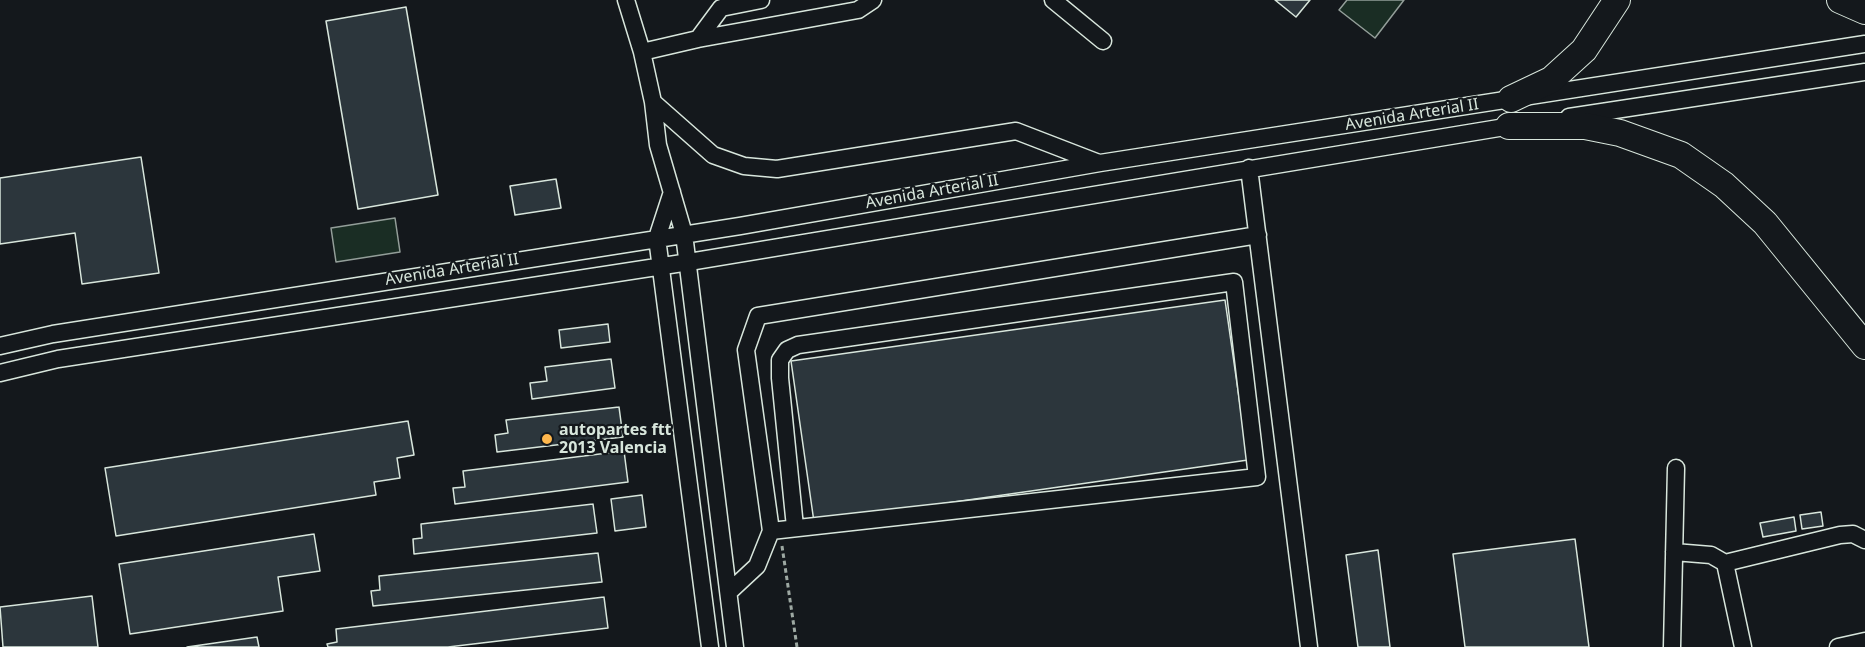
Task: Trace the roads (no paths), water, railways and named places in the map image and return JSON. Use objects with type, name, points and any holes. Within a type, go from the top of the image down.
[{"type":"highway","points":[[1511,99],[1551,80],[1584,50],[1617,0]]},
{"type":"highway","points":[[1840,0],[1865,11]]},
{"type":"highway","points":[[1509,126],[1585,126],[1620,133],[1681,155],[1724,185],[1765,222],[1865,346]]},
{"type":"street","points":[[626,0],[642,52],[653,102],[658,145],[684,234],[689,262],[735,647]]},
{"type":"street","points":[[698,39],[721,8],[761,0]]},
{"type":"street","points":[[642,52],[698,39],[858,10],[873,0]]},
{"type":"street","points":[[1053,0],[1103,41]]},
{"type":"street","name":"Avenida Arterial II","points":[[0,346],[53,334],[684,234],[1100,163],[1865,44]]},
{"type":"street","name":"Avenida Arterial II","points":[[0,372],[58,359],[689,262],[1249,168],[1865,72]]},
{"type":"street","points":[[653,102],[712,154],[744,166],[777,169],[1016,131],[1100,163]]},
{"type":"street","points":[[1249,168],[1309,647]]},
{"type":"street","points":[[672,192],[657,238],[710,647]]},
{"type":"street","points":[[782,529],[746,350],[758,316],[1257,235]]},
{"type":"street","points":[[729,592],[757,566],[782,529],[780,360],[787,350],[798,345],[1234,282],[1257,477],[782,529]]},
{"type":"street","points":[[1672,647],[1676,468]]},
{"type":"street","points":[[1674,552],[1711,555],[1725,563],[1840,536],[1853,534],[1865,540]]},
{"type":"street","points":[[1725,563],[1743,647]]},
{"type":"street","points":[[1838,647],[1865,641]]},
{"type":"place","name":"autopartes ftt 2013 Valencia","points":[[547,439]]}]
